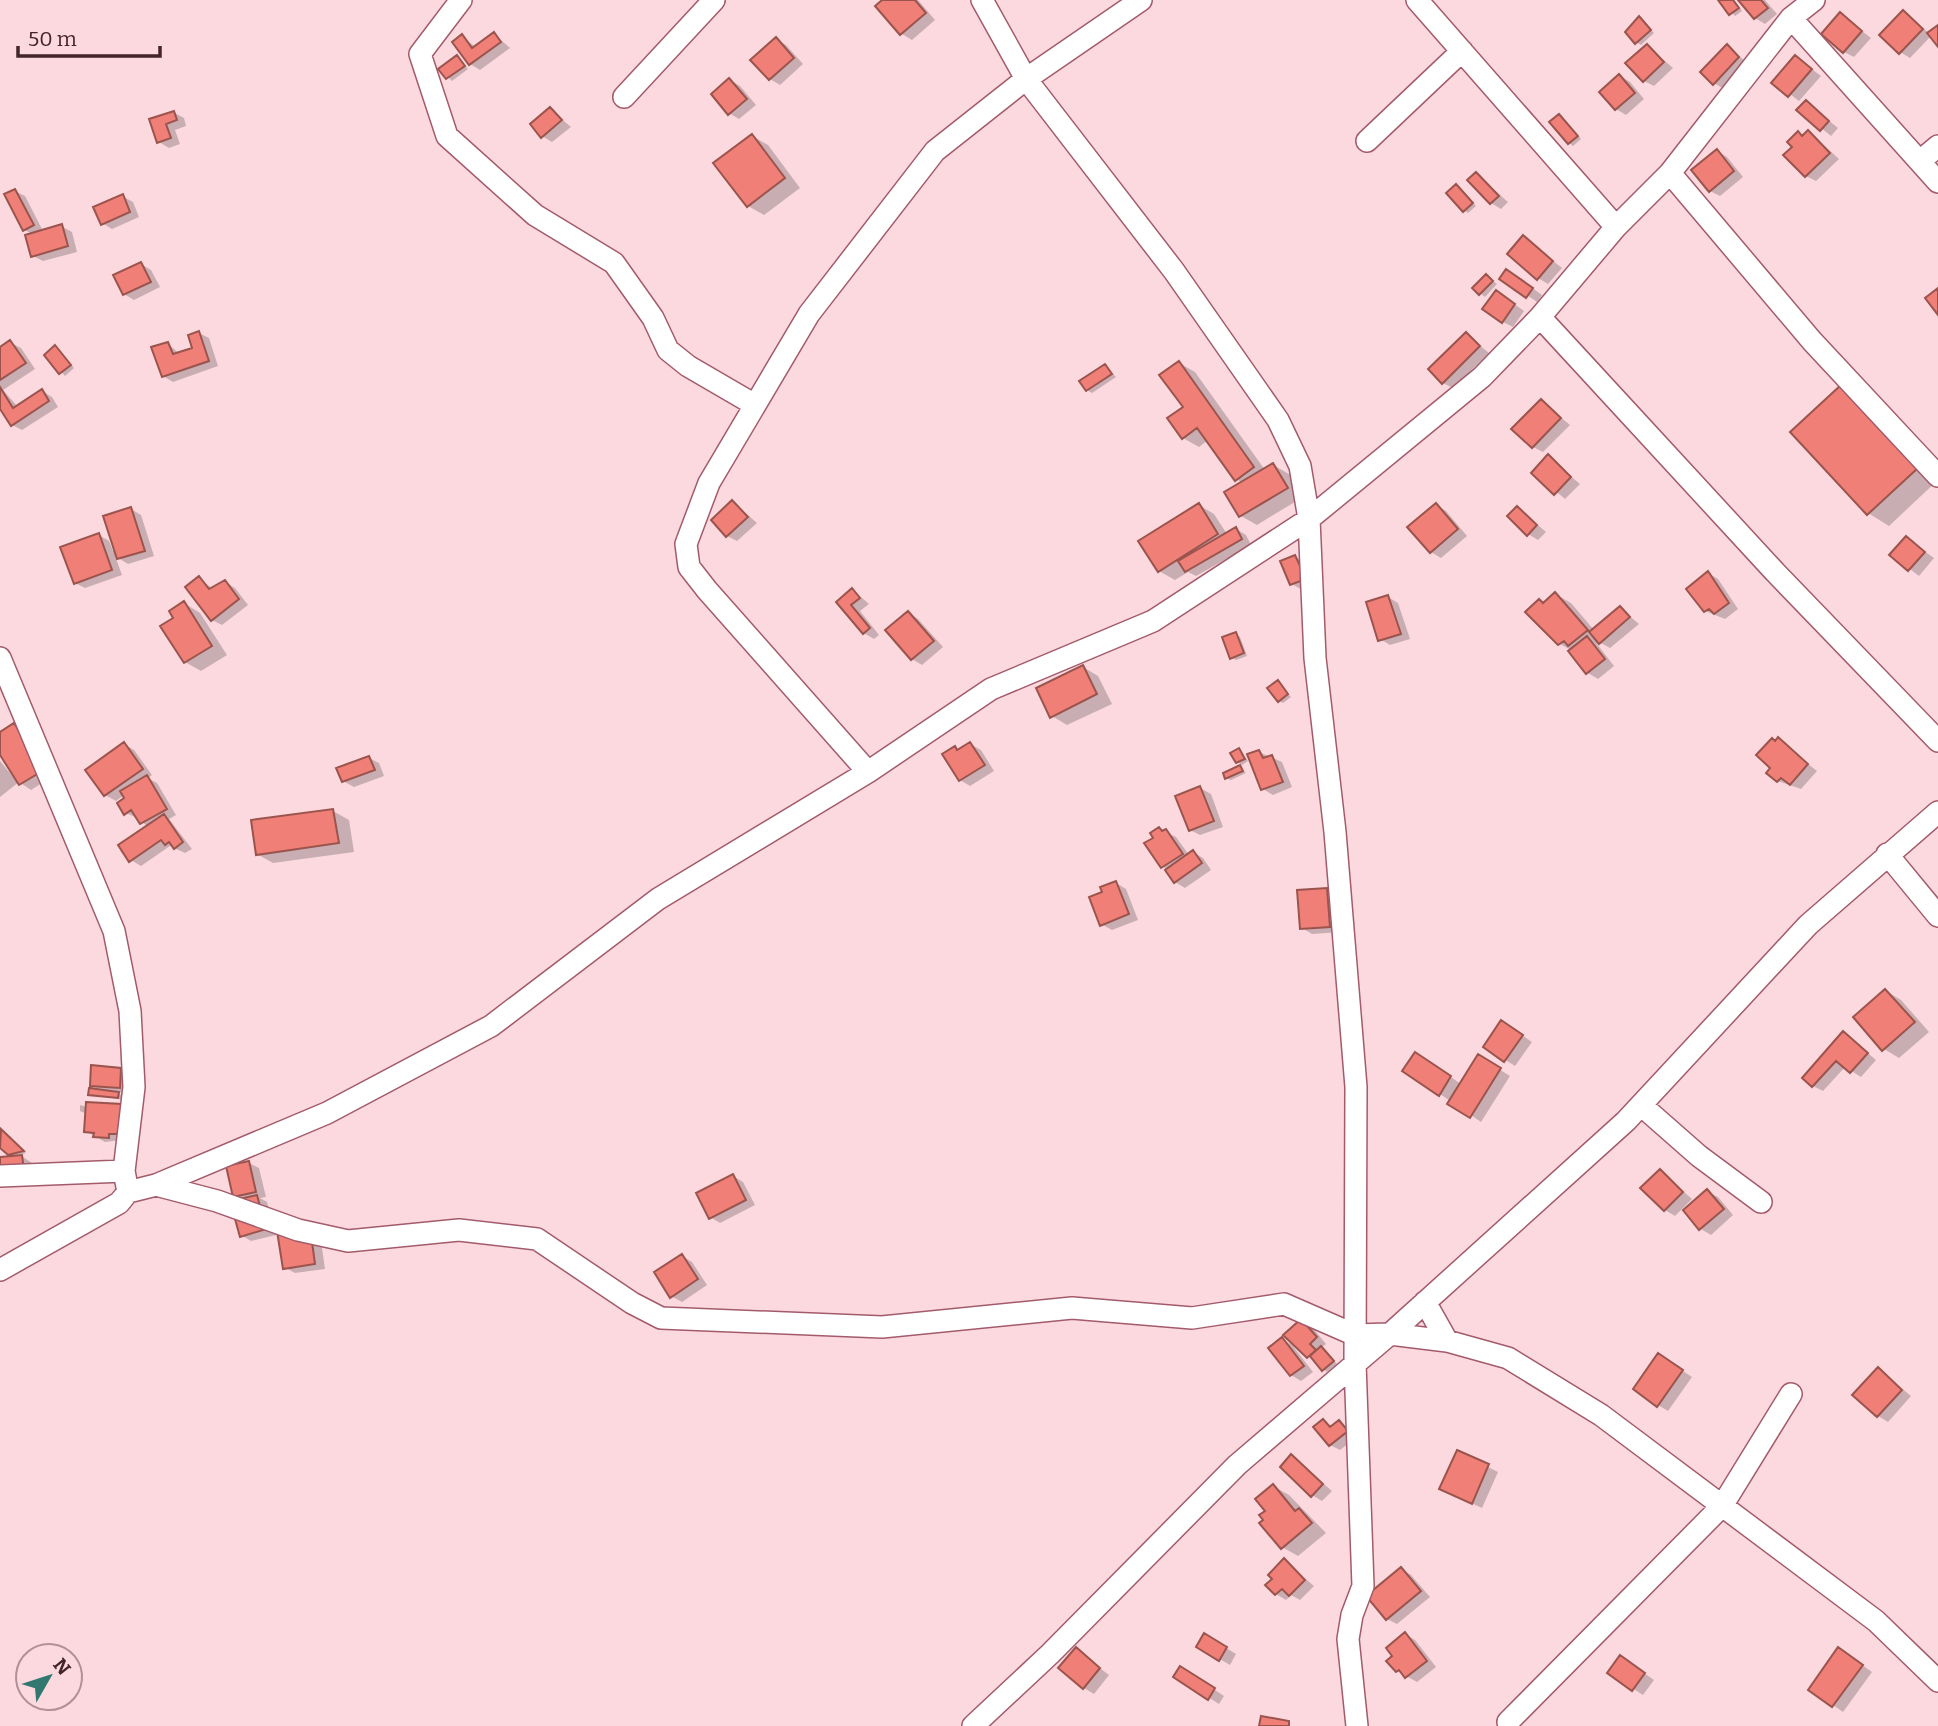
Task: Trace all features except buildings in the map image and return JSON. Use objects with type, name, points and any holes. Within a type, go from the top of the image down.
[{"type":"street","points":[[461,0],[420,54],[447,136],[535,215],[614,263],[653,317],[668,350],[688,366],[755,405]]},
{"type":"street","points":[[624,97],[714,0]]},
{"type":"street","points":[[982,0],[1026,79],[1174,271],[1278,420],[1300,466],[1309,519],[1315,658],[1335,832],[1356,1087],[1355,1363],[1363,1586],[1352,1615],[1348,1639],[1357,1726]]},
{"type":"street","points":[[868,772],[689,567],[686,544],[709,483],[809,314],[934,151],[1026,79],[1141,0]]},
{"type":"street","points":[[1417,0],[1616,227]]},
{"type":"street","points":[[156,1185],[327,1113],[491,1026],[657,899],[868,772],[991,689],[1153,621],[1309,519],[1482,377],[1541,317],[1616,227],[1670,173],[1791,18],[1814,0]]},
{"type":"street","points":[[1791,18],[1938,183]]},
{"type":"street","points":[[1367,141],[1462,51]]},
{"type":"street","points":[[1920,162],[1938,146]]},
{"type":"street","points":[[1670,173],[1812,341],[1938,476]]},
{"type":"street","points":[[1541,317],[1775,572],[1938,741]]},
{"type":"street","points":[[0,658],[114,931],[130,1011],[134,1087],[126,1181],[119,1203],[0,1270]]},
{"type":"street","points":[[972,1726],[1050,1654],[1237,1465],[1390,1334],[1641,1105],[1808,925],[1887,853],[1938,812]]},
{"type":"street","points":[[1887,853],[1938,916]]},
{"type":"street","points":[[1641,1105],[1699,1156],[1761,1202]]},
{"type":"street","points":[[0,1177],[126,1181],[156,1185],[218,1201],[298,1230],[348,1241],[459,1230],[537,1239],[632,1303],[661,1318],[882,1327],[1072,1308],[1192,1318],[1283,1304],[1355,1335],[1390,1334],[1447,1341],[1508,1358],[1601,1415],[1876,1621],[1938,1681]]},
{"type":"street","points":[[1425,1302],[1447,1341]]},
{"type":"street","points":[[1508,1722],[1722,1506],[1791,1394]]}]
